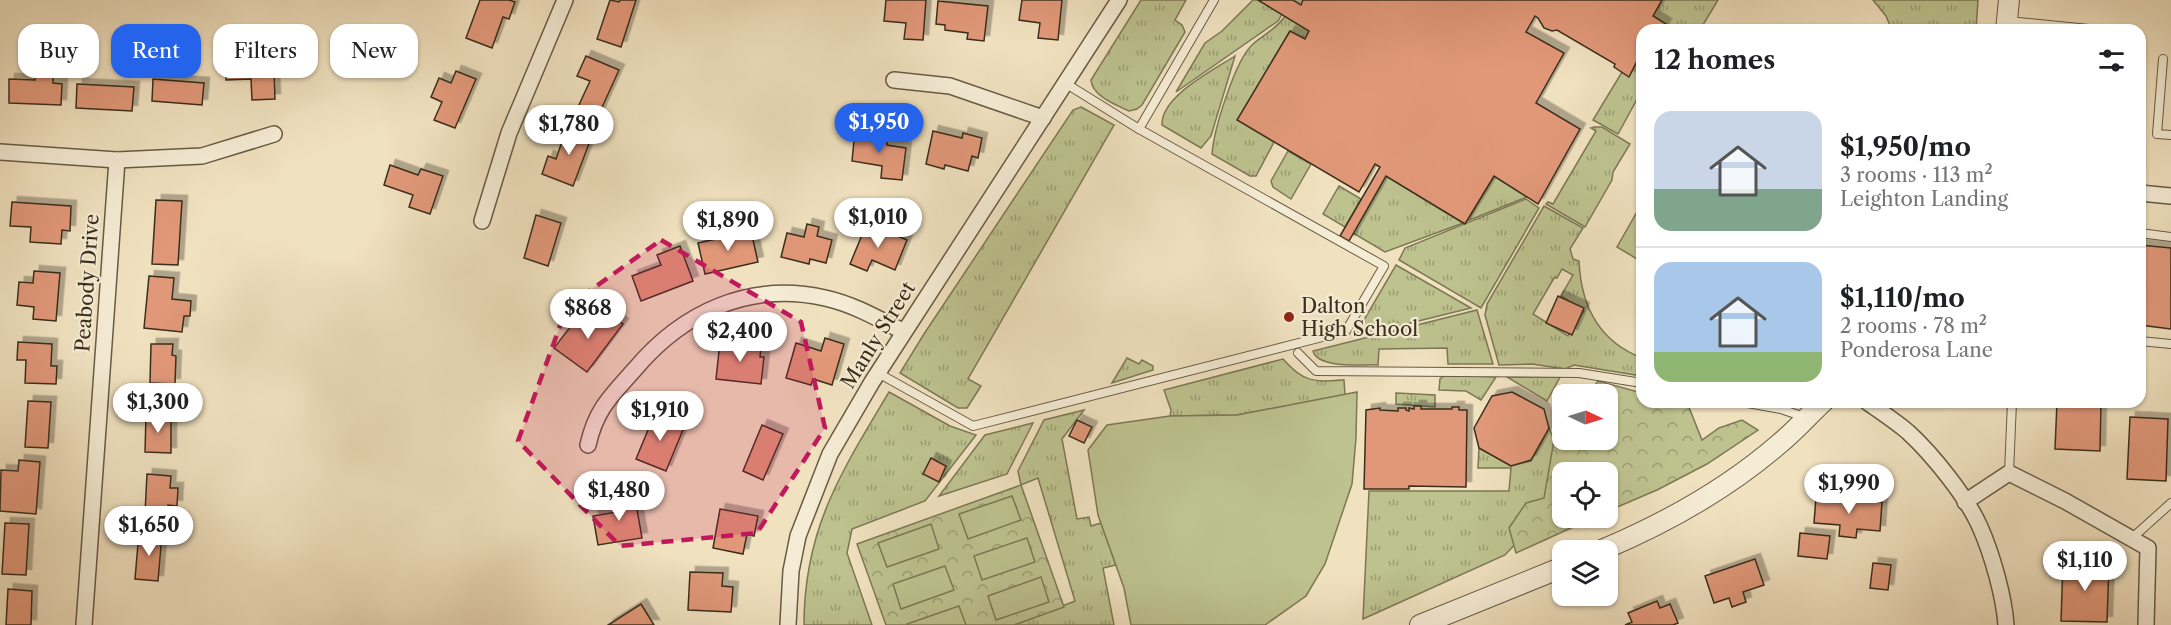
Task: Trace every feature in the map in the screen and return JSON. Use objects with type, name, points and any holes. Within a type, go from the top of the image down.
[{"type":"street","points":[[482,221],[509,133],[565,0]]},
{"type":"street","name":"Manly Street","points":[[788,625],[791,571],[798,536],[831,454],[904,332],[1119,0]]},
{"type":"street","points":[[2006,24],[2009,0]]},
{"type":"street","points":[[894,80],[950,86],[1043,118]]},
{"type":"street","points":[[0,152],[117,160],[202,156],[274,134]]},
{"type":"street","name":"Peabody Drive","points":[[84,625],[117,160]]},
{"type":"street","points":[[2146,194],[2171,196]]},
{"type":"street","points":[[588,445],[592,427],[600,410],[648,353],[672,332],[701,314],[734,300],[767,292],[826,298],[859,310],[904,332]]},
{"type":"street","points":[[1618,542],[1670,518],[1713,492],[1773,449],[1817,408]]},
{"type":"street","points":[[1875,408],[1908,432],[1934,459],[1965,502],[1980,527],[1993,566],[2006,625]]},
{"type":"street","points":[[1965,502],[2009,473],[2065,501],[2148,548],[2146,625]]},
{"type":"street","points":[[1420,625],[1552,571]]},
{"type":"lane","points":[[1139,129],[1214,0]]},
{"type":"lane","points":[[2163,59],[2157,134],[2171,135]]},
{"type":"lane","points":[[878,373],[973,426],[1346,331],[1384,266],[1139,129],[1065,83]]},
{"type":"lane","points":[[2146,234],[2171,237]]},
{"type":"lane","points":[[2146,342],[2171,344]]},
{"type":"lane","points":[[1298,354],[1316,370],[1578,373],[1636,382]]},
{"type":"lane","points":[[1775,408],[1806,418]]},
{"type":"lane","points":[[2009,473],[2012,408]]},
{"type":"lane","points":[[2131,539],[2171,503]]},
{"type":"highlighted area","points":[[661,240],[801,322],[825,428],[757,533],[620,546],[518,441],[567,307]]},
{"type":"green space","points":[[1141,0],[1186,0],[1175,20],[1182,25],[1185,32],[1142,105],[1129,111],[1100,95],[1092,86],[1091,80]]},
{"type":"green space","points":[[1253,0],[1258,0],[1282,14],[1278,21],[1176,92],[1205,43],[1222,31]]},
{"type":"green space","points":[[1662,0],[1718,0],[1704,24],[1666,24],[1653,16]]},
{"type":"green space","points":[[1873,0],[1978,0],[1976,24],[1889,24]]},
{"type":"green space","points":[[1285,16],[1309,31],[1305,39],[1290,31],[1238,120],[1274,142],[1256,176],[1250,176],[1212,154],[1214,143],[1226,96],[1239,64],[1253,44]]},
{"type":"green space","points":[[1235,56],[1211,136],[1201,148],[1162,125],[1164,114],[1179,94],[1202,76]]},
{"type":"green space","points":[[1636,63],[1636,101],[1618,134],[1593,120],[1622,72],[1629,76]]},
{"type":"green space","points":[[1081,107],[1114,125],[968,379],[981,386],[967,408],[958,408],[900,373],[1073,110]]},
{"type":"green space","points":[[1602,127],[1630,144],[1585,227],[1546,204],[1548,202],[1553,204],[1596,131],[1591,128]]},
{"type":"green space","points":[[1288,151],[1311,164],[1291,199],[1273,187],[1271,181]]},
{"type":"green space","points":[[1386,176],[1463,223],[1385,252],[1353,233]]},
{"type":"green space","points":[[1494,176],[1527,197],[1467,221]]},
{"type":"green space","points":[[1339,186],[1361,199],[1345,227],[1323,214]]},
{"type":"green space","points":[[1526,199],[1539,208],[1481,308],[1399,260],[1405,248]]},
{"type":"green space","points":[[1544,206],[1583,228],[1570,249],[1573,259],[1579,261],[1580,277],[1588,307],[1603,332],[1614,342],[1636,355],[1636,375],[1574,365],[1565,369],[1532,364],[1499,365],[1485,315],[1487,304]],"holes":[[[1562,269],[1573,275],[1561,296],[1584,311],[1568,336],[1533,314],[1554,278],[1557,278]]]},
{"type":"green space","points":[[1636,214],[1636,258],[1617,247]]},
{"type":"green space","points":[[1396,265],[1471,308],[1354,337]]},
{"type":"green space","points":[[1477,310],[1493,364],[1448,364],[1447,348],[1379,349],[1378,365],[1332,363],[1323,361],[1313,351]]},
{"type":"green space","points":[[1127,358],[1139,364],[1142,360],[1153,366],[1153,370],[1112,383]]},
{"type":"green space","points":[[1283,359],[1304,377],[1317,381],[1344,380],[1345,395],[1237,415],[1170,416],[1171,410],[1164,390]]},
{"type":"green space","points":[[1445,375],[1496,377],[1481,400],[1466,391],[1439,390],[1440,379]]},
{"type":"green space","points":[[1507,377],[1560,377],[1556,384],[1552,384],[1552,392],[1547,401]]},
{"type":"green space","points":[[1618,386],[1636,391],[1636,408],[1689,408],[1702,440],[1719,428],[1742,420],[1758,430],[1707,464],[1657,490],[1618,507],[1618,462],[1552,462],[1552,528],[1571,528],[1516,553],[1509,528],[1526,503],[1544,498],[1552,450],[1618,450]]},
{"type":"green space","points":[[889,392],[950,426],[976,435],[925,501],[852,529],[847,553],[872,625],[804,625],[806,590],[819,529],[841,475]]},
{"type":"green space","points":[[1357,392],[1352,484],[1325,564],[1306,596],[1265,625],[1131,625],[1124,588],[1098,515],[1088,450],[1107,425],[1170,416],[1237,415]]},
{"type":"green space","points":[[1396,393],[1435,395],[1435,407],[1396,404]]},
{"type":"green space","points":[[1084,410],[1062,439],[1077,519],[1089,517],[1091,526],[1101,523],[1116,565],[1103,568],[1114,625],[1014,625],[1075,601],[1038,478],[1021,485],[1018,471],[1044,420]]},
{"type":"green space","points":[[1033,423],[1007,474],[939,496],[985,435]]},
{"type":"green space","points":[[1549,428],[1552,435],[1552,450],[1554,450],[1552,505],[1505,555],[1363,619],[1369,491],[1509,491],[1511,468],[1478,468],[1479,448],[1511,466],[1531,461]]},
{"type":"green space","points":[[1021,485],[1064,607],[1014,625],[886,625],[857,544]]},
{"type":"green space","points":[[1012,496],[1021,520],[968,539],[959,514]]},
{"type":"green space","points":[[931,524],[939,549],[887,567],[878,543]]},
{"type":"green space","points":[[1027,538],[1035,562],[982,580],[974,556]]},
{"type":"green space","points":[[945,566],[954,590],[901,609],[893,584]]},
{"type":"green space","points":[[1041,577],[1049,602],[996,620],[988,596]]},
{"type":"green space","points":[[959,606],[966,625],[907,625],[907,624]]},
{"type":"building","points":[[480,0],[515,2],[509,19],[503,17],[492,48],[466,38]]},
{"type":"building","points":[[610,0],[619,2],[620,0],[636,0],[621,47],[597,39]]},
{"type":"building","points":[[886,0],[926,0],[923,40],[904,39],[906,23],[884,21]]},
{"type":"building","points":[[1022,0],[1062,0],[1058,40],[1038,38],[1040,23],[1019,20]]},
{"type":"building","points":[[1258,0],[1293,0],[1301,5],[1303,0],[1662,0],[1653,16],[1666,24],[1636,24],[1636,63],[1629,77],[1614,67],[1615,64],[1557,30],[1544,28],[1535,16],[1526,32],[1564,53],[1536,103],[1580,129],[1538,204],[1494,176],[1465,224],[1386,176],[1349,241],[1340,236],[1380,167],[1375,164],[1359,192],[1237,120],[1290,31],[1305,39],[1309,31]]},
{"type":"building","points":[[938,1],[988,6],[984,41],[967,39],[968,33],[945,30],[945,25],[936,24]]},
{"type":"building","points":[[586,56],[619,70],[599,114],[579,105],[590,81],[577,76]]},
{"type":"building","points":[[456,71],[476,79],[455,128],[434,120],[442,102],[431,97],[439,78],[451,83]]},
{"type":"building","points":[[35,78],[53,78],[53,83],[62,84],[61,105],[9,103],[9,79],[35,80]]},
{"type":"building","points":[[226,78],[274,78],[275,99],[252,100],[251,79],[226,80]]},
{"type":"building","points":[[153,79],[204,83],[202,105],[152,101]]},
{"type":"building","points":[[77,84],[134,87],[132,111],[76,108]]},
{"type":"building","points":[[568,124],[593,133],[573,186],[542,174],[548,156],[556,159]]},
{"type":"building","points":[[855,131],[888,135],[887,145],[906,148],[902,180],[881,178],[882,166],[852,161]]},
{"type":"building","points":[[933,131],[962,138],[963,133],[982,138],[978,158],[972,156],[968,171],[945,165],[944,169],[926,164]]},
{"type":"building","points":[[390,165],[418,175],[421,169],[443,176],[430,214],[409,207],[413,195],[384,185]]},
{"type":"building","points":[[156,200],[182,201],[178,265],[152,264]]},
{"type":"building","points":[[12,202],[71,206],[70,231],[62,230],[61,244],[30,242],[31,227],[10,226]]},
{"type":"building","points":[[536,215],[561,223],[548,266],[524,258]]},
{"type":"building","points":[[867,223],[907,240],[895,270],[872,260],[867,271],[850,264]]},
{"type":"building","points":[[807,224],[819,227],[817,236],[832,240],[826,263],[810,259],[809,264],[781,257],[787,233],[804,237]]},
{"type":"building","points":[[751,231],[758,262],[705,274],[698,243]]},
{"type":"building","points":[[680,246],[693,281],[641,301],[632,276],[661,265],[657,255]]},
{"type":"building","points":[[2146,246],[2171,248],[2171,329],[2146,326]]},
{"type":"building","points":[[34,271],[60,273],[56,321],[33,319],[34,307],[17,305],[19,282],[33,283]]},
{"type":"building","points":[[149,276],[174,278],[172,299],[191,301],[190,316],[184,316],[182,332],[144,328]]},
{"type":"building","points":[[1558,296],[1584,308],[1572,335],[1546,323]]},
{"type":"building","points":[[606,312],[623,324],[587,372],[554,348],[581,313],[597,325]]},
{"type":"building","points":[[825,338],[844,344],[832,385],[813,379],[811,385],[786,378],[796,343],[821,351]]},
{"type":"building","points":[[18,342],[52,344],[51,366],[57,366],[56,384],[25,383],[26,360],[17,360]]},
{"type":"building","points":[[720,342],[761,346],[760,357],[764,357],[761,384],[716,379]]},
{"type":"building","points":[[151,344],[173,344],[172,355],[176,356],[175,384],[150,383]]},
{"type":"building","points":[[1512,392],[1544,409],[1549,428],[1531,460],[1511,466],[1479,448],[1474,428],[1492,396]]},
{"type":"building","points":[[28,401],[51,402],[48,448],[25,447]]},
{"type":"building","points":[[1414,406],[1421,406],[1421,409],[1459,407],[1459,410],[1467,410],[1466,487],[1409,486],[1409,489],[1364,489],[1366,410],[1380,408],[1380,410],[1398,411],[1398,408],[1406,408],[1409,411],[1409,408],[1414,409]]},
{"type":"building","points":[[2057,408],[2101,408],[2100,451],[2055,449]]},
{"type":"building","points":[[655,413],[685,425],[666,471],[636,459]]},
{"type":"building","points":[[146,414],[171,415],[171,453],[145,452]]},
{"type":"building","points":[[2130,417],[2168,419],[2166,481],[2127,479]]},
{"type":"building","points":[[1077,420],[1092,427],[1084,443],[1069,436]]},
{"type":"building","points":[[762,425],[783,434],[763,480],[743,471]]},
{"type":"building","points":[[931,458],[946,466],[939,482],[923,474]]},
{"type":"building","points":[[19,460],[40,462],[36,514],[0,511],[1,470],[18,471]]},
{"type":"building","points":[[147,474],[171,476],[170,488],[178,488],[177,506],[168,505],[168,514],[145,513]]},
{"type":"building","points":[[634,492],[642,538],[598,545],[593,516],[617,512],[615,495]]},
{"type":"building","points":[[1816,497],[1882,502],[1880,531],[1857,529],[1856,538],[1839,536],[1840,525],[1814,523]]},
{"type":"building","points":[[720,509],[758,516],[754,536],[747,534],[743,554],[713,548]]},
{"type":"building","points":[[5,523],[29,524],[26,575],[2,574]]},
{"type":"building","points":[[139,532],[162,534],[158,581],[135,579]]},
{"type":"building","points":[[1800,533],[1830,536],[1827,559],[1798,556]]},
{"type":"building","points":[[1755,559],[1764,585],[1743,592],[1746,602],[1732,607],[1729,598],[1714,603],[1705,576]]},
{"type":"building","points":[[2063,562],[2109,564],[2107,622],[2061,621]]},
{"type":"building","points":[[1873,563],[1891,565],[1888,590],[1870,588]]},
{"type":"building","points":[[690,572],[723,573],[722,586],[733,587],[731,612],[688,610]]},
{"type":"building","points":[[8,589],[32,591],[31,625],[6,625]]},
{"type":"building","points":[[1657,601],[1660,608],[1670,604],[1678,623],[1673,625],[1625,625],[1632,622],[1628,613]]},
{"type":"building","points":[[641,604],[654,625],[608,625]]},
{"type":"place","name":"Dalton High School","points":[[1289,317]]}]
